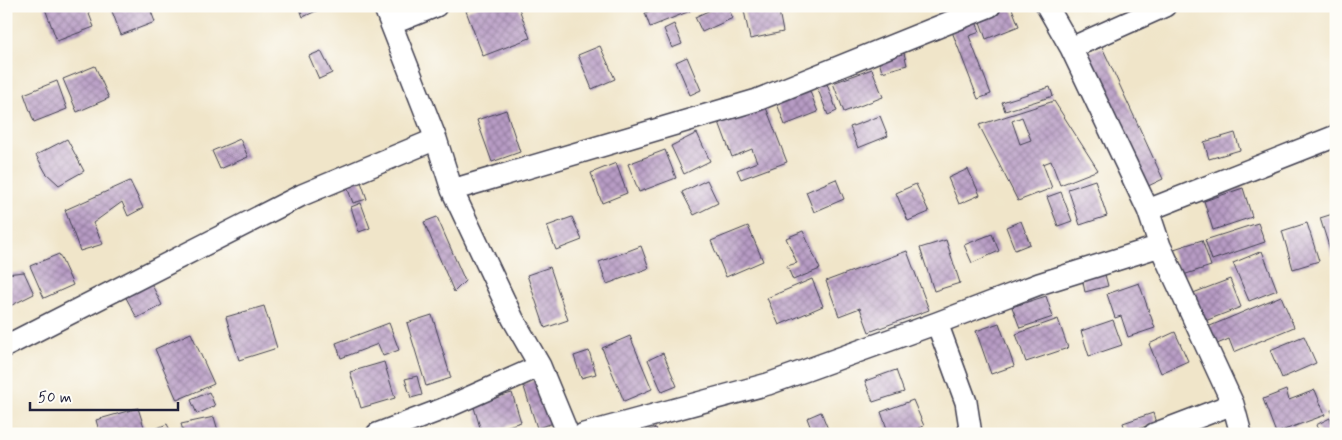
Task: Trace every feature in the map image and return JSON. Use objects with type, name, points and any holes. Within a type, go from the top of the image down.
[{"type":"street","points":[[436,6],[388,15],[436,139],[452,190],[514,319],[540,366],[568,434]]},
{"type":"street","points":[[452,190],[758,100],[990,6]]},
{"type":"street","points":[[1047,6],[1071,48],[1148,210],[1160,246],[1232,404],[1241,434]]},
{"type":"street","points":[[1071,48],[1165,6]]},
{"type":"street","points":[[1148,210],[1336,136]]},
{"type":"street","points":[[6,346],[302,195],[436,139]]},
{"type":"street","points":[[584,434],[768,384],[938,324],[1039,284],[1160,246]]},
{"type":"street","points":[[938,324],[966,402],[970,432]]},
{"type":"street","points":[[377,434],[443,409],[540,366]]},
{"type":"street","points":[[1154,434],[1232,404]]},
{"type":"building","points":[[44,6],[86,6],[94,27],[57,41]]},
{"type":"building","points":[[110,6],[149,6],[155,22],[121,35]]},
{"type":"building","points":[[299,6],[327,6],[303,17]]},
{"type":"building","points":[[479,6],[518,6],[530,38],[483,56],[466,11]]},
{"type":"building","points":[[661,6],[688,6],[690,11],[650,27],[645,13]]},
{"type":"building","points":[[719,6],[727,6],[733,18],[702,32],[695,17]]},
{"type":"building","points":[[743,6],[778,6],[783,32],[750,39]]},
{"type":"building","points":[[1003,6],[1011,6],[1019,26],[986,39],[978,16]]},
{"type":"building","points":[[975,19],[980,32],[969,36],[991,94],[978,99],[951,29]]},
{"type":"building","points":[[674,24],[682,44],[672,48],[664,29]]},
{"type":"building","points":[[600,46],[615,79],[592,89],[578,55]]},
{"type":"building","points":[[1102,47],[1163,179],[1146,187],[1085,54]]},
{"type":"building","points":[[321,51],[332,73],[319,79],[309,56]]},
{"type":"building","points":[[904,53],[907,65],[882,72],[879,61]]},
{"type":"building","points":[[687,57],[701,90],[690,95],[676,62]]},
{"type":"building","points":[[95,66],[109,98],[77,112],[63,79]]},
{"type":"building","points":[[872,69],[883,97],[844,112],[833,83]]},
{"type":"building","points":[[825,79],[837,111],[828,115],[815,82]]},
{"type":"building","points":[[57,81],[67,109],[34,122],[24,94]]},
{"type":"building","points":[[1050,87],[1053,96],[1005,111],[1002,102]]},
{"type":"building","points":[[809,89],[818,112],[785,125],[776,101]]},
{"type":"building","points":[[1054,101],[1098,170],[1060,185],[1051,161],[1043,164],[1052,188],[1018,201],[979,125]],"holes":[[[1022,117],[1031,140],[1020,144],[1012,121]]]},
{"type":"building","points":[[765,105],[787,162],[741,179],[737,170],[757,162],[752,149],[732,157],[719,122]]},
{"type":"building","points":[[506,110],[520,152],[492,162],[477,120]]},
{"type":"building","points":[[880,116],[888,136],[858,148],[850,127]]},
{"type":"building","points":[[697,133],[710,161],[684,174],[671,146]]},
{"type":"building","points":[[1235,133],[1240,150],[1209,159],[1204,142]]},
{"type":"building","points":[[67,139],[84,171],[59,185],[46,173],[36,155]]},
{"type":"building","points":[[240,139],[248,157],[220,169],[212,151]]},
{"type":"building","points":[[665,150],[676,178],[639,192],[628,164]]},
{"type":"building","points":[[616,163],[627,193],[602,203],[591,173]]},
{"type":"building","points":[[968,169],[980,195],[959,204],[948,178]]},
{"type":"building","points":[[359,176],[367,199],[353,203],[345,181]]},
{"type":"building","points":[[836,179],[844,199],[814,212],[806,192]]},
{"type":"building","points":[[707,180],[718,203],[694,215],[682,192]]},
{"type":"building","points":[[1095,180],[1107,216],[1080,225],[1068,189]]},
{"type":"building","points":[[130,181],[143,208],[128,216],[122,202],[93,223],[103,244],[80,251],[65,210]]},
{"type":"building","points":[[916,184],[929,212],[908,221],[896,193]]},
{"type":"building","points":[[1243,188],[1252,217],[1213,230],[1204,201]]},
{"type":"building","points":[[1061,192],[1072,221],[1058,226],[1047,197]]},
{"type":"building","points":[[361,203],[370,228],[359,232],[351,207]]},
{"type":"building","points":[[1336,213],[1336,255],[1332,256],[1320,218]]},
{"type":"building","points":[[437,217],[465,281],[454,292],[424,222]]},
{"type":"building","points":[[572,217],[582,240],[556,250],[547,226]]},
{"type":"building","points":[[1021,221],[1030,244],[1015,250],[1006,227]]},
{"type":"building","points":[[1258,223],[1265,242],[1212,260],[1205,240]]},
{"type":"building","points":[[1307,223],[1319,261],[1293,269],[1282,231]]},
{"type":"building","points":[[748,226],[763,261],[726,277],[711,241]]},
{"type":"building","points":[[803,231],[820,269],[793,280],[787,266],[797,263],[786,238]]},
{"type":"building","points":[[992,234],[999,251],[972,263],[964,245]]},
{"type":"building","points":[[946,240],[960,283],[934,291],[920,248]]},
{"type":"building","points":[[1202,240],[1211,266],[1180,276],[1171,250]]},
{"type":"building","points":[[641,246],[649,268],[607,284],[599,262]]},
{"type":"building","points":[[907,251],[929,310],[869,332],[860,308],[839,316],[826,281]]},
{"type":"building","points":[[1262,251],[1277,290],[1249,301],[1233,263]]},
{"type":"building","points":[[59,254],[73,285],[44,298],[30,266]]},
{"type":"building","points":[[550,267],[568,320],[545,328],[527,275]]},
{"type":"building","points":[[1104,271],[1108,286],[1085,292],[1082,278]]},
{"type":"building","points":[[24,272],[34,294],[8,307],[6,274]]},
{"type":"building","points":[[812,279],[823,306],[779,325],[767,298]]},
{"type":"building","points":[[1230,279],[1241,307],[1200,323],[1188,295]]},
{"type":"building","points":[[150,281],[162,305],[137,318],[124,294]]},
{"type":"building","points":[[1139,283],[1155,328],[1128,337],[1121,316],[1115,318],[1107,294]]},
{"type":"building","points":[[1046,296],[1053,317],[1020,328],[1012,307]]},
{"type":"building","points":[[1281,296],[1294,327],[1234,352],[1229,339],[1210,347],[1203,329]]},
{"type":"building","points":[[264,306],[277,348],[239,360],[226,317]]},
{"type":"building","points":[[432,315],[451,378],[426,386],[407,323]]},
{"type":"building","points":[[1058,319],[1068,348],[1026,362],[1016,334]]},
{"type":"building","points":[[1113,320],[1122,345],[1089,356],[1081,331]]},
{"type":"building","points":[[389,323],[399,350],[383,356],[378,344],[341,358],[336,343]]},
{"type":"building","points":[[999,323],[1014,366],[991,374],[976,331]]},
{"type":"building","points":[[1175,332],[1188,361],[1161,373],[1149,344]]},
{"type":"building","points":[[191,333],[214,384],[177,400],[155,349]]},
{"type":"building","points":[[630,336],[652,389],[624,401],[602,348]]},
{"type":"building","points":[[1304,336],[1316,363],[1282,378],[1270,350]]},
{"type":"building","points":[[589,351],[596,374],[581,378],[574,356]]},
{"type":"building","points":[[663,353],[677,386],[662,392],[648,360]]},
{"type":"building","points":[[384,362],[395,398],[361,408],[350,372]]},
{"type":"building","points":[[896,370],[904,392],[873,402],[865,381]]},
{"type":"building","points":[[417,376],[422,395],[411,398],[405,379]]},
{"type":"building","points":[[540,379],[554,423],[537,428],[523,384]]},
{"type":"building","points":[[1286,390],[1289,400],[1315,390],[1325,415],[1276,433],[1263,399]]},
{"type":"building","points":[[209,392],[215,406],[197,414],[191,400]]},
{"type":"building","points":[[512,393],[521,422],[482,434],[473,404]]},
{"type":"building","points":[[913,400],[924,426],[902,434],[889,434],[881,412]]},
{"type":"building","points":[[138,408],[145,430],[127,434],[125,428],[100,434],[96,420]]},
{"type":"building","points":[[1336,408],[1336,422],[1331,410]]},
{"type":"building","points":[[821,412],[830,434],[813,434],[807,418]]},
{"type":"building","points":[[1153,413],[1156,423],[1126,433],[1123,423]]},
{"type":"building","points":[[214,417],[219,434],[184,434],[181,424]]},
{"type":"building","points":[[1330,418],[1336,434],[1320,434],[1316,425]]},
{"type":"building","points":[[167,424],[172,434],[157,434],[155,429]]},
{"type":"building","points":[[552,428],[553,434],[534,434],[534,433]]},
{"type":"building","points":[[656,428],[658,434],[639,434],[639,433]]},
{"type":"building","points":[[803,429],[804,434],[790,434],[790,433]]},
{"type":"building","points":[[929,429],[930,434],[917,434],[917,433]]}]
